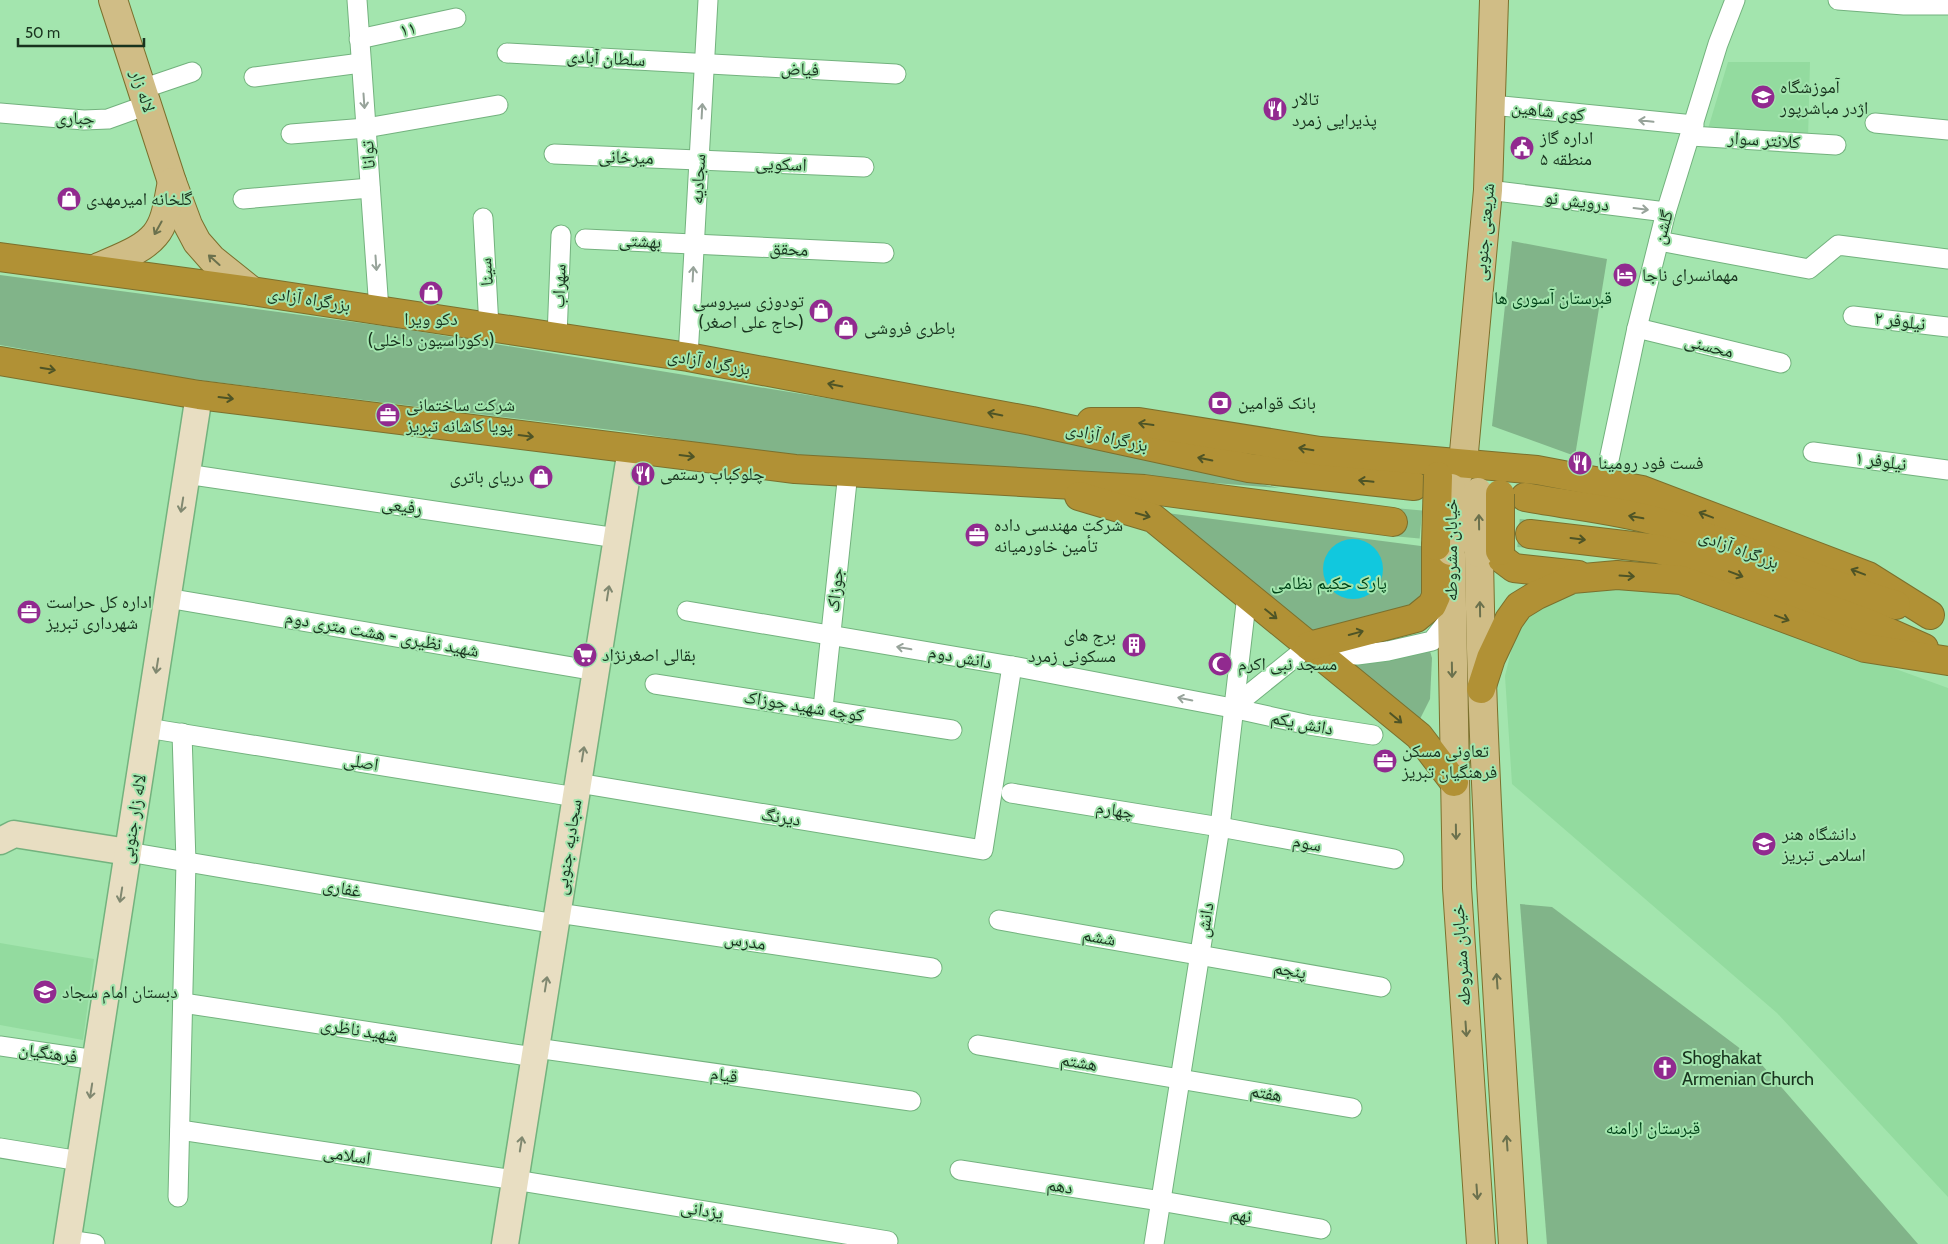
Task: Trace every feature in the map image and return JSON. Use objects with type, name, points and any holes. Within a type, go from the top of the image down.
[{"type":"highway","name":"بزرگراه آزادی","points":[[0,257],[97,268],[688,357],[1032,421],[1249,468],[1441,475],[1537,470],[1642,490],[1868,576],[1939,618]]},
{"type":"highway","points":[[0,361],[199,395],[795,470],[1144,489],[1394,522]]},
{"type":"highway","points":[[1537,470],[1515,480],[1501,494],[1489,552],[1514,568],[1591,577]]},
{"type":"highway","points":[[1309,646],[1416,618],[1432,605],[1436,596],[1444,548],[1441,475]]},
{"type":"highway","points":[[1029,482],[1153,518],[1419,736],[1454,782]]},
{"type":"highway","name":"بزرگراه آزادی","points":[[1501,494],[1657,521],[1716,540],[1863,595],[1939,618]]},
{"type":"highway","name":"بزرگراه آزادی","points":[[1530,534],[1658,548],[1717,566],[1870,624],[1948,660]]},
{"type":"highway","points":[[1481,689],[1491,658],[1509,620],[1519,606],[1537,595],[1572,579],[1616,575],[1681,580],[1866,648],[1948,660]]},
{"type":"main road","name":"لاله زار","points":[[113,0],[172,182],[197,242],[212,259],[252,291]]},
{"type":"main road","name":"شریعتی جنوبی","points":[[1441,475],[1488,190],[1494,0]]},
{"type":"main road","points":[[97,268],[135,250],[155,235],[164,217],[172,182]]},
{"type":"main road","name":"خیابان مشروطه","points":[[1441,475],[1501,494]]},
{"type":"main road","name":"خیابان مشروطه","points":[[1444,548],[1451,617],[1457,888],[1481,1244]]},
{"type":"main road","name":"خیابان مشروطه","points":[[1489,552],[1481,689],[1513,1244]]},
{"type":"street","name":"توانا","points":[[356,0],[379,310]]},
{"type":"street","name":"سجادیه","points":[[688,357],[708,0]]},
{"type":"street","name":"گلشن","points":[[1608,460],[1637,328],[1666,212],[1693,131],[1718,44],[1735,0]]},
{"type":"street","points":[[1838,0],[1904,5],[1948,4]]},
{"type":"street","name":"۱۱","points":[[359,39],[456,18]]},
{"type":"street","name":"سلطان آبادی","points":[[507,53],[704,64]]},
{"type":"street","points":[[254,78],[361,63]]},
{"type":"street","name":"فیاض","points":[[704,64],[896,74]]},
{"type":"street","name":"جباری","points":[[0,113],[76,119],[108,119],[192,72]]},
{"type":"street","points":[[291,134],[366,128],[498,105]]},
{"type":"street","name":"کوی شاهین","points":[[1492,105],[1693,131]]},
{"type":"street","points":[[1875,123],[1948,130]]},
{"type":"street","name":"کلانتر سوار","points":[[1693,131],[1836,145]]},
{"type":"street","name":"میرخانی","points":[[554,154],[699,160]]},
{"type":"street","name":"اسکویی","points":[[699,160],[864,167]]},
{"type":"street","points":[[244,199],[370,188]]},
{"type":"street","name":"درویش نو","points":[[1488,190],[1666,212]]},
{"type":"street","name":"سینا","points":[[482,218],[489,327]]},
{"type":"street","name":"سهراب","points":[[557,338],[561,235]]},
{"type":"street","name":"بهشتی","points":[[585,239],[694,244]]},
{"type":"street","points":[[1659,241],[1809,269],[1838,244],[1948,259]]},
{"type":"street","name":"محقق","points":[[694,244],[884,253]]},
{"type":"street","name":"نیلوفر ۲","points":[[1852,316],[1948,327]]},
{"type":"street","name":"محسنی","points":[[1637,328],[1780,363]]},
{"type":"street","name":"لاله زار جنوبی","points":[[68,1242],[199,395]]},
{"type":"street","name":"سجادیه جنوبی","points":[[505,1244],[632,449]]},
{"type":"street","name":"نیلوفر ۱","points":[[1813,452],[1948,470]]},
{"type":"street","name":"جوزاک","points":[[823,708],[848,472]]},
{"type":"street","name":"رفیعی","points":[[186,474],[617,538]]},
{"type":"street","name":"دانش","points":[[1154,1244],[1220,827],[1232,708],[1247,595]]},
{"type":"street","name":"شهید نظیری - هشت متری دوم","points":[[167,598],[596,671]]},
{"type":"street","name":"دانش دوم","points":[[686,611],[1012,666],[1232,708]]},
{"type":"street","points":[[1232,708],[1309,646],[1335,654],[1357,655],[1388,651],[1432,641],[1451,617]]},
{"type":"street","name":"دیرنگ","points":[[577,790],[983,850],[1012,666]]},
{"type":"street","name":"کوچه شهید جوزاک","points":[[656,684],[823,708],[952,730]]},
{"type":"street","name":"دانش یکم","points":[[1232,708],[1309,726],[1373,735]]},
{"type":"street","name":"اصلی","points":[[147,728],[577,790]]},
{"type":"street","points":[[178,1197],[186,862],[182,733]]},
{"type":"street","name":"چهارم","points":[[1011,793],[1220,827]]},
{"type":"street","name":"سوم","points":[[1220,827],[1394,859]]},
{"type":"street","points":[[0,840],[14,834],[128,852]]},
{"type":"street","name":"غفاری","points":[[128,852],[557,919]]},
{"type":"street","name":"مدرس","points":[[557,919],[932,968]]},
{"type":"street","name":"ششم","points":[[999,920],[1200,954]]},
{"type":"street","name":"پنجم","points":[[1200,954],[1380,987]]},
{"type":"street","name":"شهید ناظری","points":[[183,1003],[535,1053]]},
{"type":"street","name":"هشتم","points":[[978,1045],[1180,1078]]},
{"type":"street","name":"فرهنگیان","points":[[0,1046],[96,1060]]},
{"type":"street","name":"قیام","points":[[535,1053],[911,1101]]},
{"type":"street","name":"هفتم","points":[[1180,1078],[1352,1108]]},
{"type":"street","name":"اسلامی","points":[[180,1130],[515,1180]]},
{"type":"street","points":[[0,1148],[80,1161]]},
{"type":"street","name":"دهم","points":[[960,1170],[1161,1201]]},
{"type":"street","name":"یزدانی","points":[[515,1180],[888,1241]]},
{"type":"street","name":"نهم","points":[[1161,1201],[1321,1229]]},
{"type":"street","points":[[68,1242],[95,1244]]},
{"type":"shaded area","name":"آموزشگاه اژدر مباشرپور","points":[[1728,62],[1810,62],[1808,139],[1707,132]]},
{"type":"shaded area","name":"دانشگاه هنر اسلامی تبریز","points":[[1607,581],[1678,590],[1948,688],[1948,1197],[1777,1013],[1512,784],[1505,676],[1514,639],[1528,608]]},
{"type":"shaded area","name":"دبستان امام سجاد","points":[[0,943],[94,959],[83,1040],[0,1025]]},
{"type":"green space","name":"قبرستان آسوری ها","points":[[1512,241],[1607,259],[1575,456],[1492,426]]},
{"type":"green space","points":[[0,275],[391,327],[997,426],[1279,488],[1137,477],[791,457],[636,433],[190,379],[0,345]]},
{"type":"green space","name":"پارک حکیم نظامی","points":[[1167,513],[1421,546],[1423,578],[1421,613],[1320,633],[1296,623]]},
{"type":"green space","points":[[1429,648],[1432,658],[1430,699],[1419,721],[1343,661]]},
{"type":"green space","name":"قبرستان ارامنه","points":[[1520,904],[1552,907],[1762,1065],[1918,1244],[1547,1244]]},
{"type":"water","points":[[1353,539],[1365,541],[1378,552],[1383,569],[1381,581],[1370,594],[1353,599],[1341,597],[1328,586],[1323,569],[1325,557],[1336,544]]},
{"type":"tunnel","points":[[1393,522],[1530,534]]},
{"type":"place","name":"آموزشگاه اژدر مباشرپور","points":[[1763,97]]},
{"type":"place","name":"تالار پذیرایی زمرد","points":[[1275,109]]},
{"type":"place","name":"اداره گاز منطقه ۵","points":[[1522,148]]},
{"type":"place","name":"گلخانه امیرمهدی","points":[[69,199]]},
{"type":"place","name":"مهمانسرای ناجا","points":[[1625,275]]},
{"type":"place","name":"دکو ویرا (دکوراسیون داخلی)","points":[[431,293]]},
{"type":"place","name":"تودوزی سیروسی (حاج علی اصغر)","points":[[821,311]]},
{"type":"place","name":"باطری فروشی","points":[[846,328]]},
{"type":"place","name":"بانک قوامین","points":[[1220,403]]},
{"type":"place","name":"شرکت ساختمانی پویا کاشانه تبریز","points":[[388,415]]},
{"type":"place","name":"فست فود رومینا","points":[[1580,463]]},
{"type":"place","name":"چلوکباب رستمی","points":[[643,474]]},
{"type":"place","name":"دریای باتری","points":[[541,477]]},
{"type":"place","name":"شرکت مهندسى داده تأمین خاورمیانه","points":[[977,535]]},
{"type":"place","name":"اداره کل حراست شهرداری تبریز","points":[[29,612]]},
{"type":"place","name":"برج های مسکونی زمرد","points":[[1134,645]]},
{"type":"place","name":"بقالی اصغرنژاد","points":[[585,655]]},
{"type":"place","name":"مسجد نبی اکرم","points":[[1220,664]]},
{"type":"place","name":"تعاونی مسکن فرهنگیان تبریز","points":[[1385,761]]},
{"type":"place","name":"دانشگاه هنر اسلامی تبریز","points":[[1764,844]]},
{"type":"place","name":"دبستان امام سجاد","points":[[45,992]]},
{"type":"place","name":"Shoghakat Armenian Church","points":[[1665,1068]]}]
